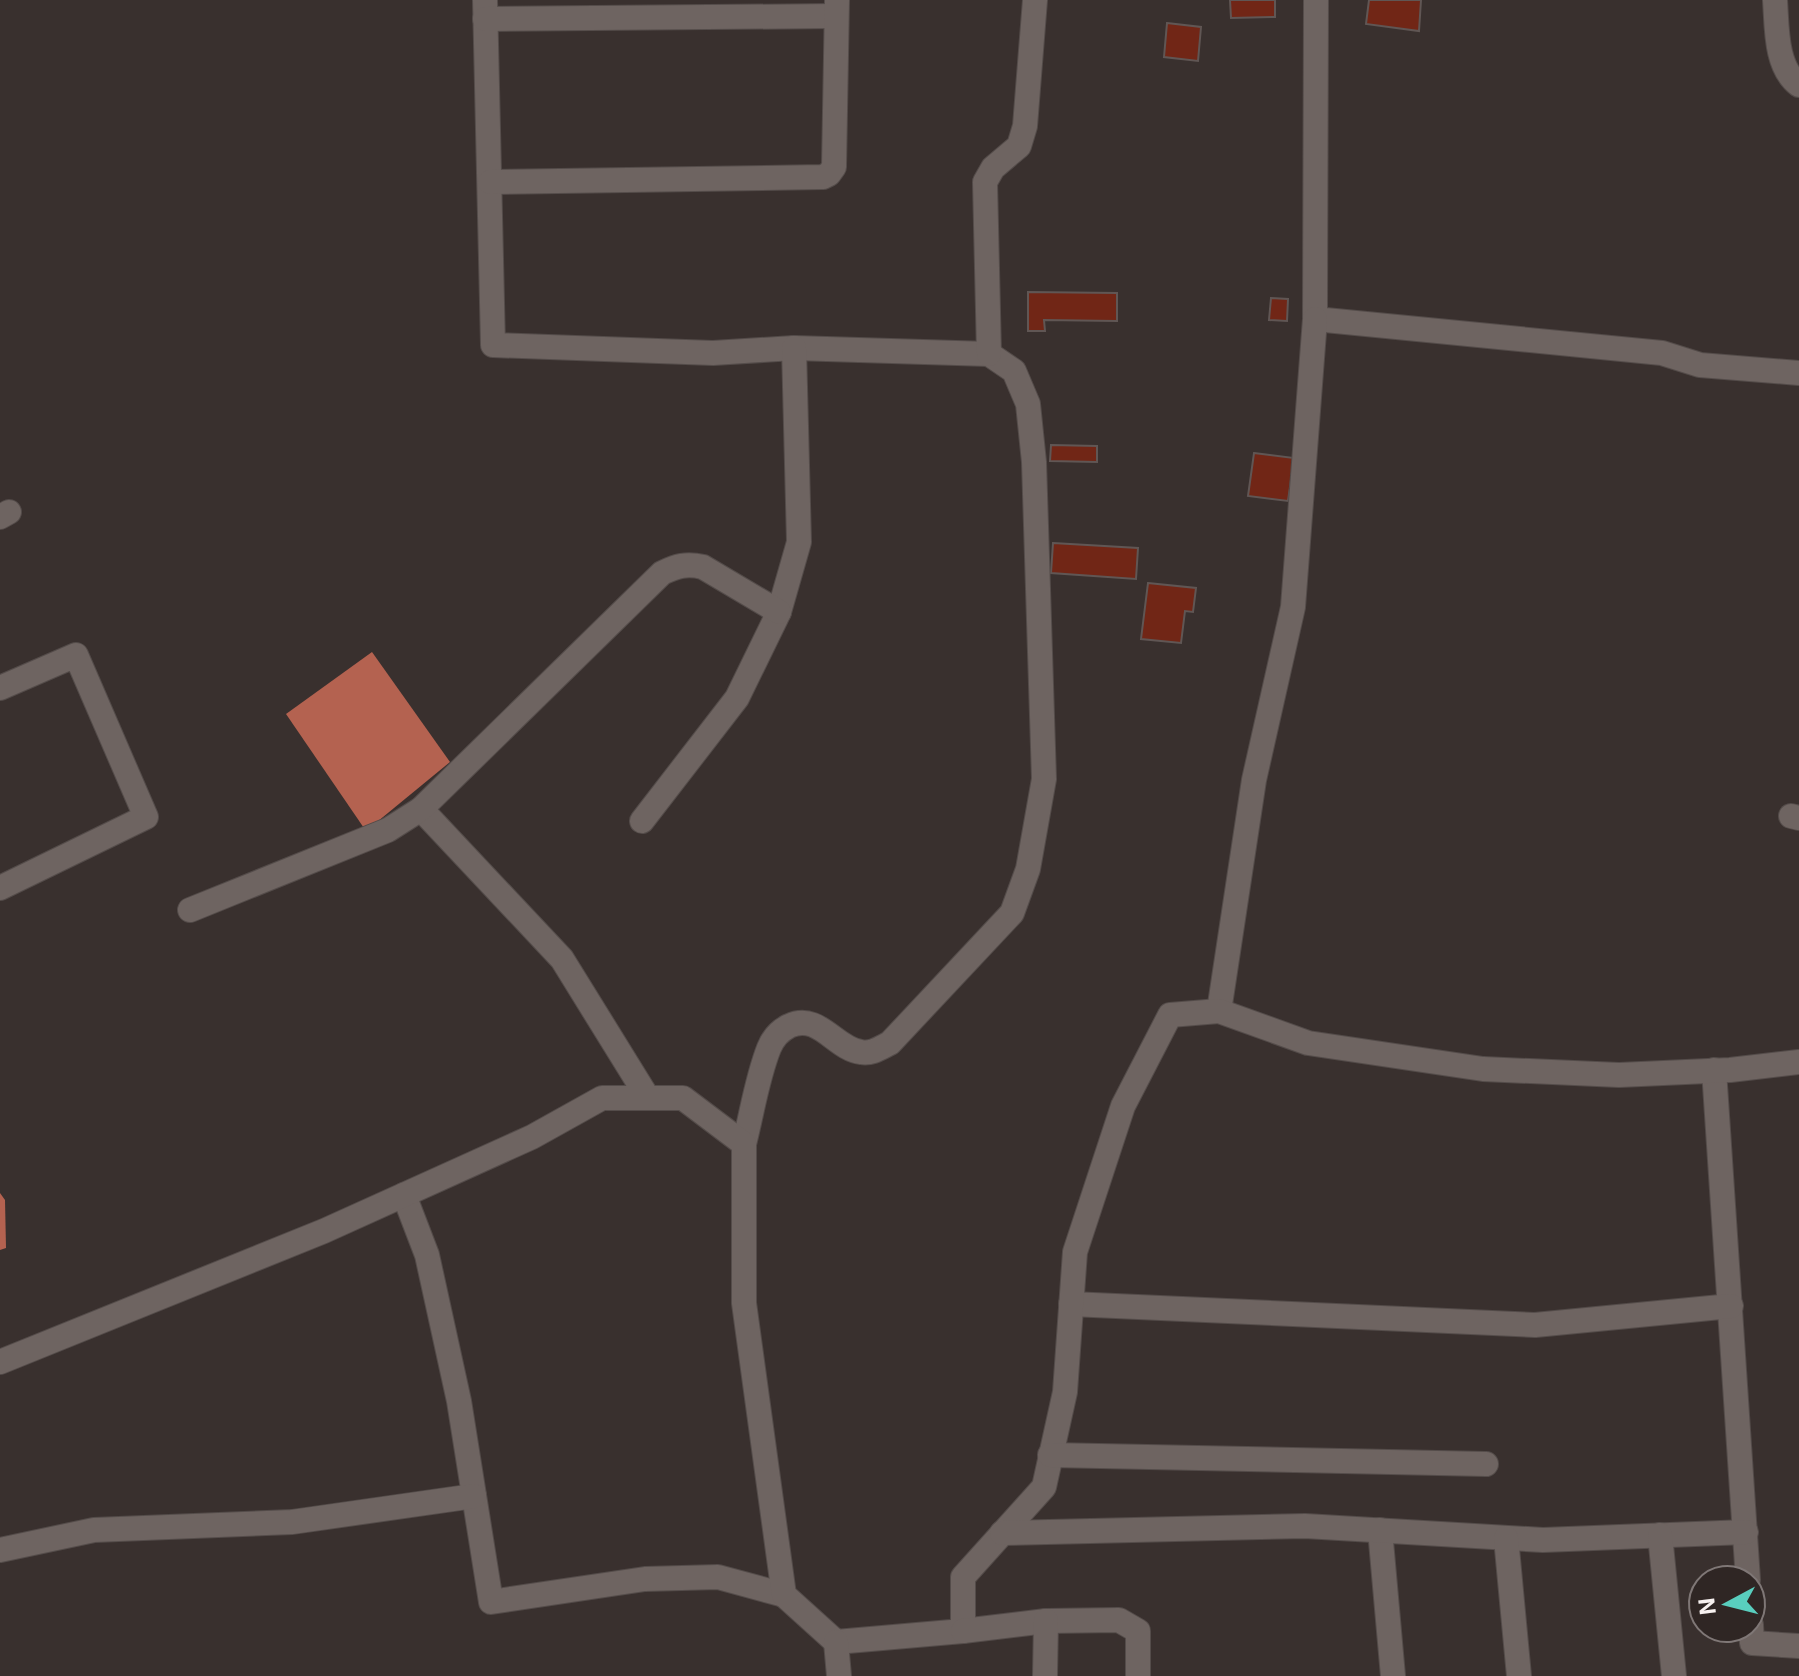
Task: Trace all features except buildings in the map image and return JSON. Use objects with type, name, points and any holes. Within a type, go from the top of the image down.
[{"type":"street","points":[[989,354],[985,182],[993,168],[1019,146],[1025,126],[1035,0]]},
{"type":"street","points":[[1219,1011],[1254,780],[1293,607],[1315,319],[1316,0]]},
{"type":"street","points":[[1775,0],[1779,44],[1785,66],[1799,85]]},
{"type":"street","points":[[490,182],[823,177],[829,174],[834,167],[836,8],[485,10],[493,345],[713,353],[794,348],[989,354],[1014,371],[1028,404],[1034,462],[1044,779],[1028,869],[1012,913],[890,1043],[875,1051],[863,1053],[849,1049],[825,1030],[805,1023],[793,1024],[778,1032],[769,1048],[744,1144],[744,1303],[784,1595]]},
{"type":"street","points":[[1315,319],[1662,353],[1700,365],[1799,373]]},
{"type":"street","points":[[642,821],[737,698],[779,612],[799,542],[794,348]]},
{"type":"street","points":[[190,910],[388,830],[421,809],[662,573],[678,565],[703,567],[779,612]]},
{"type":"street","points":[[0,688],[76,655],[146,817],[0,888]]},
{"type":"street","points":[[421,809],[562,959],[648,1098]]},
{"type":"street","points":[[963,1631],[963,1577],[1044,1487],[1065,1392],[1075,1252],[1123,1106],[1170,1015],[1219,1011],[1308,1043],[1483,1069],[1619,1075],[1799,1062]]},
{"type":"street","points":[[1714,1070],[1747,1564]]},
{"type":"street","points":[[0,1362],[324,1231],[532,1137],[602,1098],[683,1098],[744,1144]]},
{"type":"street","points":[[404,1195],[427,1255],[459,1401],[491,1602],[645,1579],[718,1577],[784,1595],[836,1642],[839,1676]]},
{"type":"street","points":[[1071,1304],[1535,1325],[1731,1306]]},
{"type":"street","points":[[1050,1455],[1486,1464]]},
{"type":"street","points":[[0,1550],[94,1530],[292,1522],[474,1496]]},
{"type":"street","points":[[1002,1533],[1305,1526],[1543,1540],[1746,1532]]},
{"type":"street","points":[[1380,1530],[1393,1676]]},
{"type":"street","points":[[1660,1535],[1674,1676]]},
{"type":"street","points":[[1506,1538],[1519,1676]]},
{"type":"street","points":[[836,1642],[1046,1621],[1119,1620],[1138,1631],[1138,1676]]},
{"type":"street","points":[[1045,1676],[1046,1621]]},
{"type":"street","points":[[1767,1644],[1799,1646]]},
{"type":"shaded area","points":[[372,652],[450,762],[366,831],[286,714]]},
{"type":"shaded area","points":[[0,1193],[5,1200],[6,1248],[0,1250]]}]
